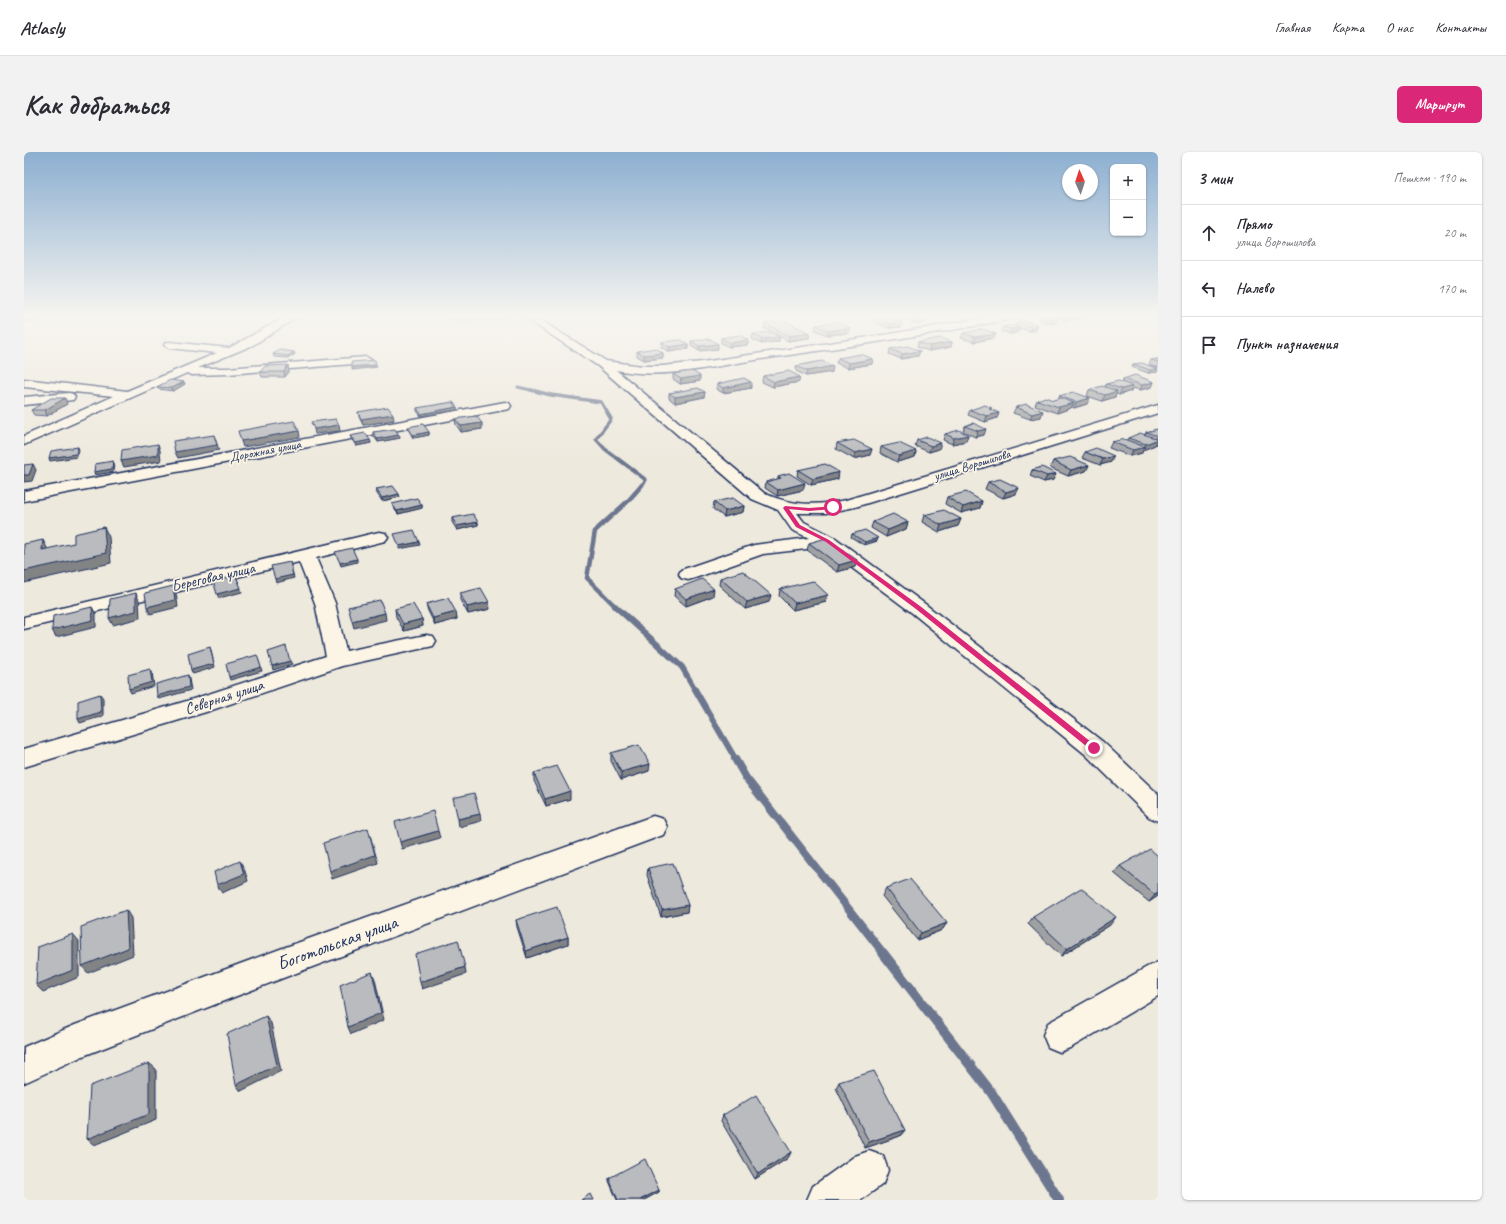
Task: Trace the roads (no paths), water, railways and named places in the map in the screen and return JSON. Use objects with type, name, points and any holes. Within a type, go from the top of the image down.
[{"type":"street","points":[[24,441],[127,394],[199,364]]},
{"type":"street","points":[[181,371],[228,371],[317,364]]},
{"type":"street","points":[[602,364],[638,370],[704,364]]},
{"type":"street","points":[[602,364],[758,496],[775,505],[785,508],[798,526],[828,541],[918,608],[1088,743],[1158,810]]},
{"type":"street","points":[[24,383],[127,394]]},
{"type":"street","points":[[24,401],[108,393]]},
{"type":"street","name":"Дорожная улица","points":[[24,496],[505,406]]},
{"type":"street","name":"улица Ворошилова","points":[[785,508],[820,509],[849,504],[1158,409]]},
{"type":"street","name":"Береговая улица","points":[[24,622],[306,556],[379,537]]},
{"type":"street","points":[[688,574],[760,549],[828,541]]},
{"type":"street","points":[[306,556],[325,603],[337,660]]},
{"type":"street","name":"Северная улица","points":[[24,758],[198,706],[337,660],[426,641]]},
{"type":"street","name":"Боготольская улица","points":[[24,1065],[74,1042],[283,963],[653,827]]},
{"type":"street","points":[[1060,1035],[1158,978]]},
{"type":"street","points":[[827,1200],[869,1170]]},
{"type":"waterway","points":[[518,387],[535,391]]},
{"type":"waterway","points":[[531,390],[535,391]]},
{"type":"waterway","points":[[535,391],[551,395],[601,402],[611,419],[596,439],[605,449],[646,480],[641,486]]},
{"type":"waterway","points":[[615,606],[587,578],[595,531],[628,501],[642,485]]},
{"type":"waterway","points":[[615,606],[682,667],[736,760]]},
{"type":"waterway","points":[[735,759],[746,778],[884,954]]},
{"type":"waterway","points":[[883,953],[991,1092],[1059,1200]]}]
